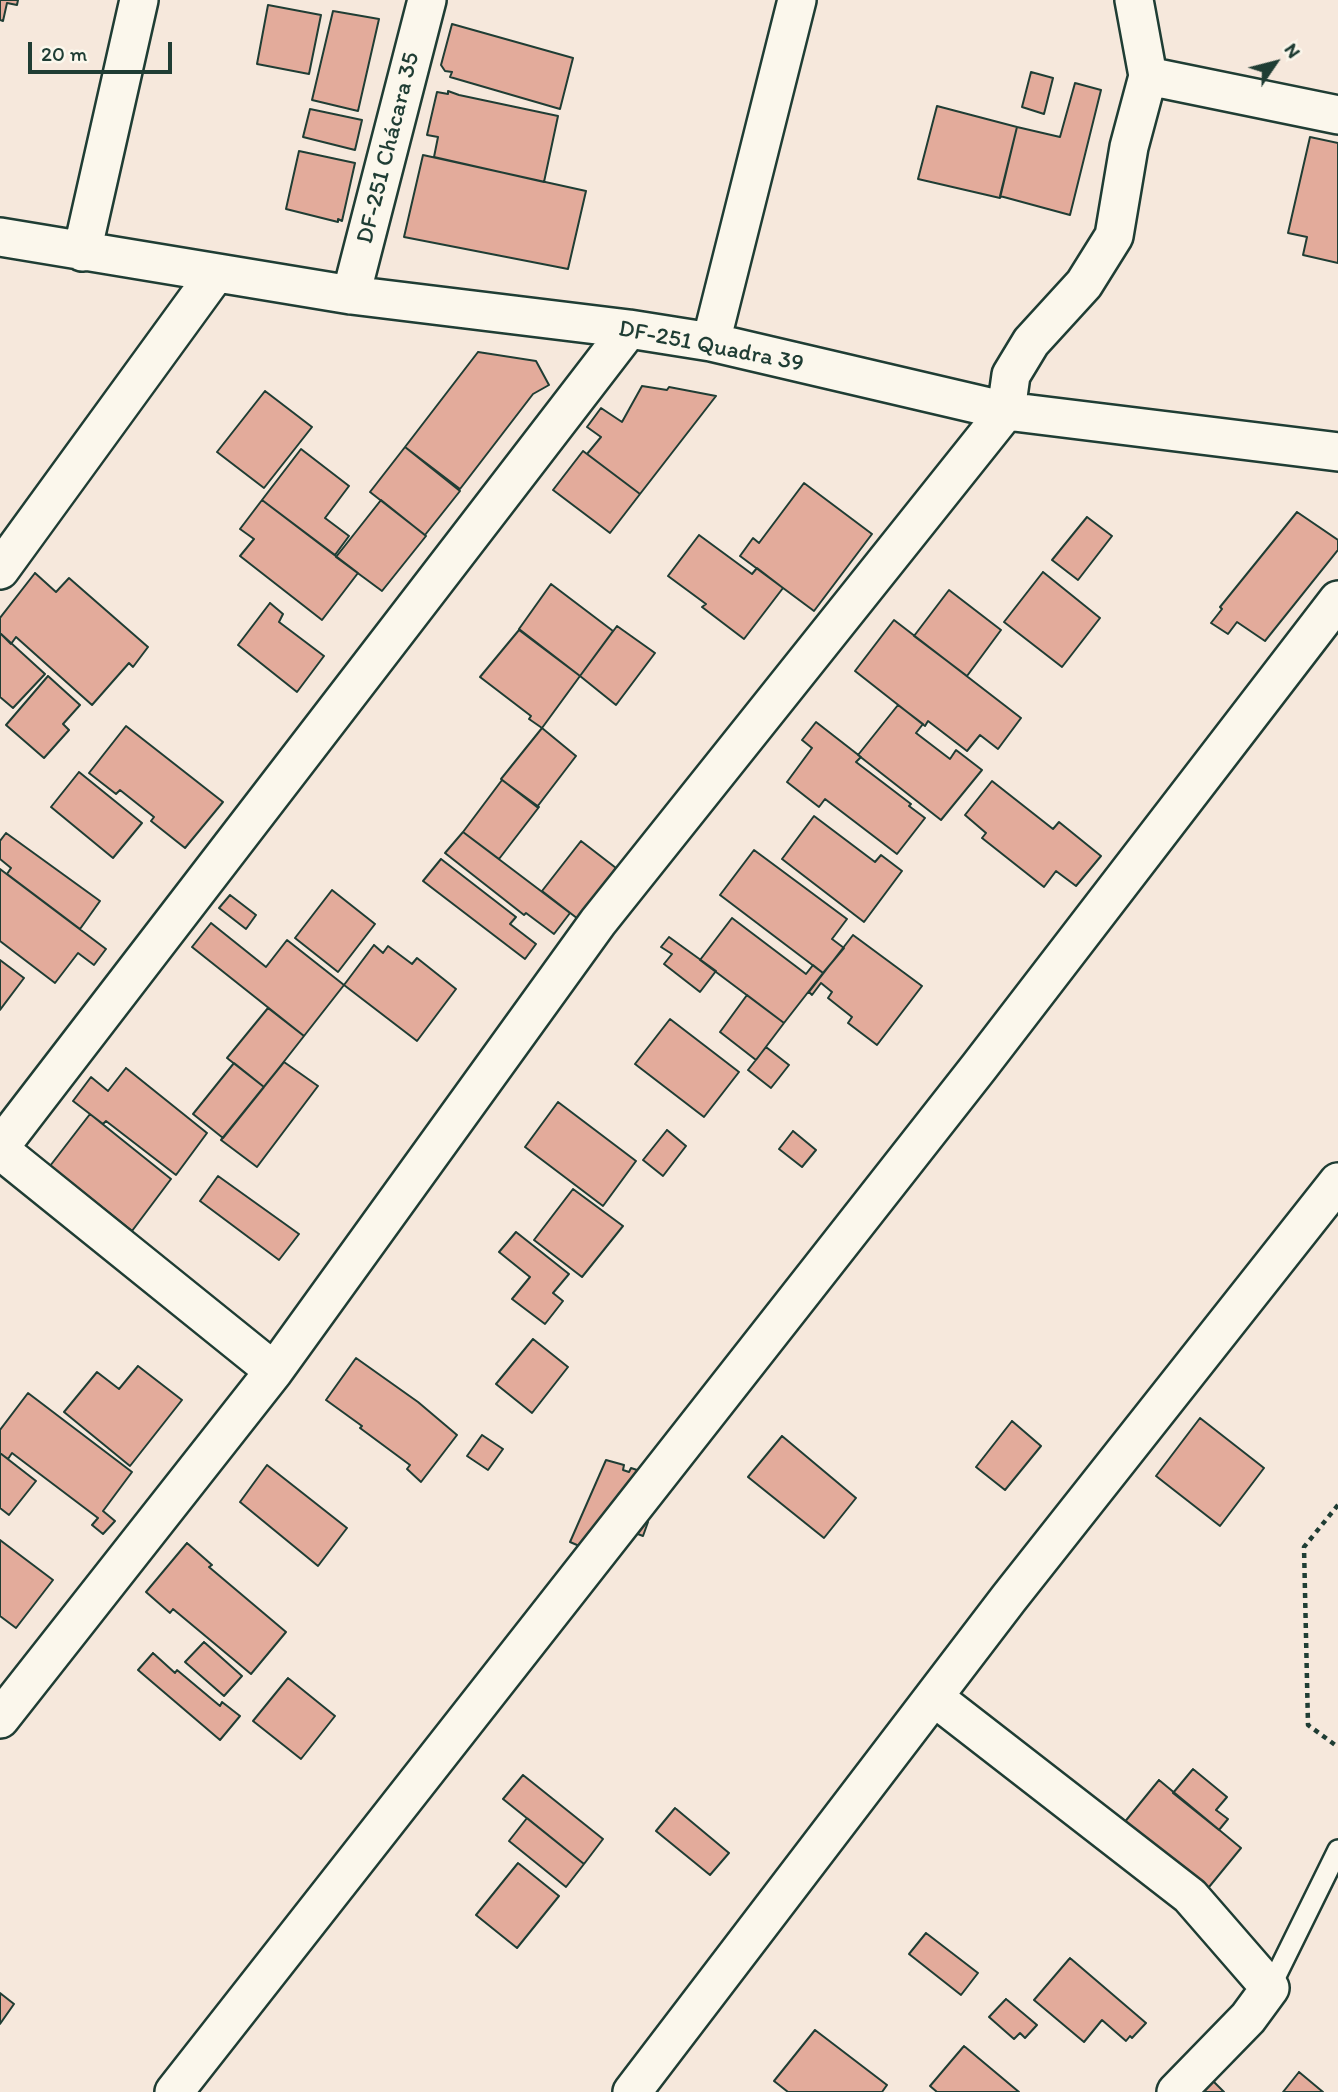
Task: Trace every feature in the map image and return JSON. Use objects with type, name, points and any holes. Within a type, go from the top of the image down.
[{"type":"street","points":[[82,252],[139,0]]},
{"type":"street","name":"DF-251 Chácara 35","points":[[351,295],[427,0]]},
{"type":"street","points":[[711,342],[797,0]]},
{"type":"street","points":[[0,1719],[274,1371],[598,922],[1006,411],[1011,375],[1031,342],[1084,284],[1114,236],[1129,147],[1148,76],[1134,0]]},
{"type":"street","points":[[1148,76],[1338,115]]},
{"type":"street","name":"DF-251 Quadra 39","points":[[0,237],[351,295],[711,342],[1006,411],[1338,452]]},
{"type":"street","points":[[4,561],[216,273]]},
{"type":"street","points":[[274,1371],[0,1149],[629,330]]},
{"type":"street","points":[[174,2092],[979,1067],[1338,600]]},
{"type":"street","points":[[632,2092],[1009,1598],[1338,1182]]},
{"type":"street","points":[[935,1698],[1190,1896],[1270,1988],[1248,2018],[1176,2092]]},
{"type":"lane","points":[[1270,1988],[1338,1850]]},
{"type":"path","points":[[1338,1505],[1304,1547],[1308,1725],[1338,1746]]},
{"type":"building","points":[[0,0],[18,0],[17,5],[7,3],[3,21],[0,20]]},
{"type":"building","points":[[268,5],[321,15],[309,74],[257,64]]},
{"type":"building","points":[[333,11],[379,19],[358,111],[312,100]]},
{"type":"building","points":[[452,24],[573,58],[560,109],[450,77],[452,72],[445,71],[441,65]]},
{"type":"building","points":[[1031,72],[1053,78],[1044,114],[1022,107]]},
{"type":"building","points":[[1075,83],[1101,90],[1070,215],[1000,196],[1017,127],[1060,137]]},
{"type":"building","points":[[448,91],[558,116],[544,182],[434,157],[438,137],[427,135],[437,92],[448,94]]},
{"type":"building","points":[[937,106],[1017,127],[1000,198],[918,179]]},
{"type":"building","points":[[310,109],[362,120],[355,150],[303,137]]},
{"type":"building","points":[[1310,137],[1338,143],[1338,263],[1303,255],[1307,237],[1288,233]]},
{"type":"building","points":[[299,151],[355,163],[342,221],[286,209]]},
{"type":"building","points":[[423,155],[586,191],[568,269],[404,237]]},
{"type":"building","points":[[478,352],[536,361],[549,385],[533,394],[460,489],[405,447]]},
{"type":"building","points":[[642,386],[667,390],[669,387],[716,396],[640,494],[587,454],[601,437],[587,427],[601,408],[622,422]]},
{"type":"building","points":[[265,391],[312,427],[264,488],[217,452]]},
{"type":"building","points":[[405,447],[460,491],[425,535],[370,492]]},
{"type":"building","points":[[301,449],[349,486],[325,518],[349,536],[335,555],[262,500]]},
{"type":"building","points":[[583,451],[640,494],[610,533],[553,490]]},
{"type":"building","points":[[804,483],[872,534],[814,611],[740,556],[753,538],[759,543]]},
{"type":"building","points":[[262,500],[358,573],[322,620],[240,556],[254,539],[240,529]]},
{"type":"building","points":[[381,500],[426,536],[382,591],[336,557]]},
{"type":"building","points":[[1297,512],[1338,540],[1338,550],[1265,641],[1237,622],[1228,634],[1211,623],[1222,609],[1220,607]]},
{"type":"building","points":[[1087,517],[1112,536],[1078,580],[1052,560]]},
{"type":"building","points":[[699,535],[752,574],[757,568],[783,588],[744,639],[702,607],[706,604],[668,576]]},
{"type":"building","points":[[1043,572],[1100,618],[1062,667],[1004,622]]},
{"type":"building","points":[[35,573],[56,592],[69,578],[148,647],[133,667],[129,663],[92,705],[16,637],[11,644],[0,633],[0,618]]},
{"type":"building","points":[[551,584],[613,631],[580,676],[519,629]]},
{"type":"building","points":[[949,590],[1001,630],[967,676],[914,636]]},
{"type":"building","points":[[270,603],[283,614],[279,622],[324,656],[297,692],[238,645]]},
{"type":"building","points":[[894,620],[1021,718],[998,749],[980,735],[967,751],[928,721],[925,726],[855,671]]},
{"type":"building","points":[[617,626],[655,653],[616,705],[580,676]]},
{"type":"building","points":[[519,630],[580,676],[542,728],[529,719],[531,716],[480,677]]},
{"type":"building","points":[[0,633],[45,674],[13,708],[0,697]]},
{"type":"building","points":[[48,676],[80,705],[63,724],[69,730],[44,758],[6,725]]},
{"type":"building","points":[[898,705],[923,724],[916,733],[950,759],[956,750],[982,770],[941,820],[858,755]]},
{"type":"building","points":[[816,722],[861,757],[856,762],[925,818],[897,854],[825,799],[819,807],[787,782],[812,748],[802,740]]},
{"type":"building","points":[[126,726],[223,802],[185,848],[151,821],[154,817],[120,790],[116,794],[89,773]]},
{"type":"building","points":[[542,728],[576,756],[537,807],[501,779]]},
{"type":"building","points":[[79,772],[142,823],[113,858],[51,807]]},
{"type":"building","points":[[502,780],[539,807],[499,859],[463,832]]},
{"type":"building","points":[[992,781],[1053,829],[1059,822],[1101,856],[1076,886],[1056,871],[1044,887],[982,838],[986,833],[965,815]]},
{"type":"building","points":[[814,816],[875,862],[881,855],[902,871],[864,922],[782,859]]},
{"type":"building","points":[[463,832],[570,913],[554,934],[526,913],[524,915],[445,853]]},
{"type":"building","points":[[6,833],[100,901],[80,929],[7,874],[11,868],[0,859],[0,841]]},
{"type":"building","points":[[581,841],[616,868],[578,919],[542,891]]},
{"type":"building","points":[[754,850],[847,919],[832,939],[844,948],[823,973],[720,895]]},
{"type":"building","points":[[441,859],[516,917],[510,924],[536,944],[525,959],[423,881]]},
{"type":"building","points":[[0,869],[106,949],[94,965],[78,953],[55,983],[0,941]]},
{"type":"building","points":[[332,890],[375,924],[338,972],[295,938]]},
{"type":"building","points":[[230,895],[256,915],[246,929],[219,908]]},
{"type":"building","points":[[732,918],[806,974],[813,965],[823,973],[784,1023],[700,960]]},
{"type":"building","points":[[211,923],[266,967],[287,940],[344,985],[304,1036],[192,947]]},
{"type":"building","points":[[853,935],[922,986],[877,1045],[848,1023],[852,1017],[828,998],[832,992],[821,983],[812,995],[809,992]]},
{"type":"building","points":[[669,937],[716,971],[700,992],[664,964],[672,954],[661,947]]},
{"type":"building","points":[[374,945],[383,953],[388,946],[412,964],[417,958],[456,989],[417,1041],[344,985]]},
{"type":"building","points":[[0,960],[24,978],[0,1010]]},
{"type":"building","points":[[747,995],[784,1023],[756,1060],[720,1032]]},
{"type":"building","points":[[268,1008],[304,1036],[264,1087],[227,1058]]},
{"type":"building","points":[[670,1019],[739,1072],[704,1117],[635,1064]]},
{"type":"building","points":[[766,1047],[789,1065],[771,1088],[748,1070]]},
{"type":"building","points":[[284,1062],[318,1086],[257,1167],[221,1140]]},
{"type":"building","points":[[234,1063],[264,1087],[223,1138],[193,1114]]},
{"type":"building","points":[[126,1068],[207,1133],[176,1175],[106,1121],[103,1124],[73,1101],[91,1077],[108,1091]]},
{"type":"building","points":[[558,1102],[636,1161],[603,1206],[525,1147]]},
{"type":"building","points":[[90,1114],[171,1179],[132,1231],[50,1166]]},
{"type":"building","points":[[667,1130],[686,1146],[663,1176],[643,1160]]},
{"type":"building","points":[[793,1131],[816,1150],[802,1167],[779,1149]]},
{"type":"building","points":[[218,1176],[299,1234],[279,1260],[200,1201]]},
{"type":"building","points":[[573,1189],[623,1226],[582,1277],[534,1240]]},
{"type":"building","points":[[516,1232],[569,1274],[553,1293],[563,1301],[545,1324],[512,1299],[530,1277],[499,1252]]},
{"type":"building","points":[[533,1339],[568,1367],[532,1413],[496,1384]]},
{"type":"building","points":[[356,1358],[418,1402],[457,1435],[421,1482],[407,1469],[410,1465],[326,1400]]},
{"type":"building","points":[[138,1366],[182,1400],[130,1466],[64,1412],[97,1372],[119,1389]]},
{"type":"building","points":[[28,1393],[132,1472],[103,1511],[115,1521],[103,1534],[92,1525],[98,1518],[12,1453],[8,1459],[0,1453],[0,1430]]},
{"type":"building","points":[[1200,1418],[1264,1468],[1220,1526],[1156,1476]]},
{"type":"building","points":[[1012,1421],[1041,1446],[1005,1490],[976,1467]]},
{"type":"building","points":[[482,1435],[503,1449],[488,1470],[467,1456]]},
{"type":"building","points":[[782,1436],[856,1498],[824,1538],[748,1477]]},
{"type":"building","points":[[0,1453],[36,1481],[9,1515],[0,1508]]},
{"type":"building","points":[[606,1460],[624,1465],[623,1470],[629,1472],[631,1468],[649,1474],[632,1515],[648,1522],[643,1536],[625,1529],[612,1560],[570,1542]]},
{"type":"building","points":[[267,1465],[347,1528],[318,1566],[240,1502]]},
{"type":"building","points":[[0,1540],[53,1580],[16,1628],[0,1616]]},
{"type":"building","points":[[187,1543],[212,1565],[209,1567],[286,1632],[251,1674],[173,1609],[170,1613],[146,1592]]},
{"type":"building","points":[[204,1642],[242,1676],[224,1696],[185,1662]]},
{"type":"building","points":[[153,1653],[220,1706],[222,1702],[240,1716],[220,1740],[138,1670]]},
{"type":"building","points":[[288,1678],[335,1716],[301,1759],[253,1721]]},
{"type":"building","points":[[1193,1769],[1227,1797],[1216,1810],[1228,1819],[1219,1830],[1173,1793]]},
{"type":"building","points":[[523,1775],[603,1839],[584,1864],[503,1799]]},
{"type":"building","points":[[1159,1780],[1241,1848],[1200,1898],[1119,1829]]},
{"type":"building","points":[[675,1808],[729,1853],[710,1875],[656,1831]]},
{"type":"building","points":[[527,1818],[584,1864],[566,1887],[509,1841]]},
{"type":"building","points":[[518,1863],[559,1896],[517,1948],[476,1915]]},
{"type":"building","points":[[926,1933],[978,1973],[961,1995],[909,1954]]},
{"type":"building","points":[[1070,1958],[1146,2023],[1132,2038],[1130,2036],[1126,2041],[1102,2020],[1084,2042],[1034,2000]]},
{"type":"building","points":[[0,1993],[14,2004],[0,2024]]},
{"type":"building","points":[[1006,1999],[1037,2025],[1025,2038],[1020,2033],[1014,2039],[989,2017]]},
{"type":"building","points":[[815,2030],[887,2085],[882,2092],[788,2092],[774,2081]]},
{"type":"building","points":[[964,2046],[1019,2092],[937,2092],[930,2086]]},
{"type":"building","points":[[1201,2069],[1224,2092],[1180,2092]]},
{"type":"building","points":[[1299,2072],[1323,2092],[1283,2092]]}]
